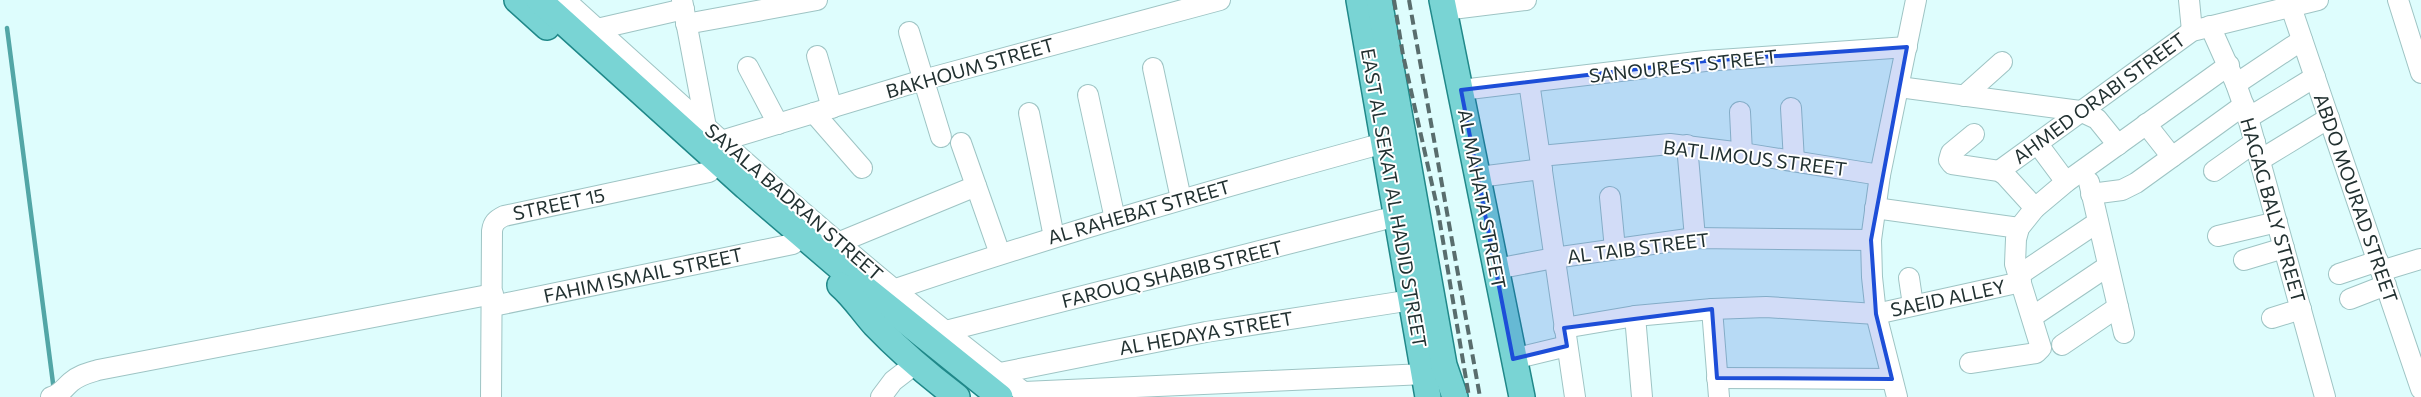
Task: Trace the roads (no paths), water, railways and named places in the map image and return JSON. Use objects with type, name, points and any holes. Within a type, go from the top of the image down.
[{"type":"main road","name":"SAYALA BADRAN STREET","points":[[517,0],[792,244],[851,286]]},
{"type":"main road","name":"SAYALA BADRAN STREET","points":[[539,0],[746,187],[851,286],[871,321],[915,364],[957,397]]},
{"type":"main road","name":"EAST AL SEKAT AL HADID STREET","points":[[1359,0],[1412,300],[1432,379]]},
{"type":"main road","points":[[1379,0],[1432,379],[1455,397]]},
{"type":"main road","name":"AL MAHATA STREET","points":[[1443,5],[1522,397]]},
{"type":"main road","points":[[851,286],[1000,385]]},
{"type":"main road","points":[[851,286],[867,310],[975,397]]},
{"type":"street","name":"SAYALA BADRAN STREET","points":[[565,0],[721,141],[946,331],[1000,385],[1027,395]]},
{"type":"street","points":[[597,29],[684,11],[817,0]]},
{"type":"street","name":"BAKHOUM STREET","points":[[721,141],[923,80],[1220,0]]},
{"type":"street","points":[[1443,5],[1526,0]]},
{"type":"street","points":[[1712,309],[1718,388],[1895,388],[1876,314],[1871,240],[1880,175],[1916,0]]},
{"type":"street","points":[[2189,0],[2201,29]]},
{"type":"street","name":"AHMED ORABI STREET","points":[[1999,171],[2080,111],[2201,29],[2318,0]]},
{"type":"street","points":[[2398,0],[2421,73]]},
{"type":"street","name":"ABDO MOURAD STREET","points":[[2291,7],[2421,389]]},
{"type":"street","points":[[684,11],[706,127]]},
{"type":"street","name":"HAGAG BALY STREET","points":[[2201,29],[2232,74],[2246,112],[2325,397]]},
{"type":"street","points":[[909,32],[941,137]]},
{"type":"street","points":[[1970,363],[2039,351],[2042,345],[2020,279],[2014,252],[2019,228],[2035,208],[2066,182],[2146,124],[2232,74],[2302,40]]},
{"type":"street","name":"SANOUREST STREET","points":[[1461,90],[1705,61],[1907,47]]},
{"type":"street","points":[[817,56],[823,110],[862,168]]},
{"type":"street","points":[[1964,96],[2002,62]]},
{"type":"street","points":[[748,67],[778,124]]},
{"type":"street","points":[[1153,68],[1181,199]]},
{"type":"street","points":[[2092,194],[2122,190],[2246,112],[2315,77]]},
{"type":"street","points":[[1529,82],[1574,397]]},
{"type":"street","points":[[1898,87],[2080,111],[2097,119],[2118,145]]},
{"type":"street","points":[[1088,95],[1115,219]]},
{"type":"street","points":[[1791,108],[1794,161]]},
{"type":"street","points":[[1740,112],[1742,152]]},
{"type":"street","points":[[1029,113],[1054,237]]},
{"type":"street","points":[[2214,171],[2329,118]]},
{"type":"street","points":[[2146,124],[2172,157]]},
{"type":"street","points":[[1974,134],[1951,153],[1949,160],[1952,164],[1999,171],[2011,179],[2035,208]]},
{"type":"street","points":[[961,143],[1000,254]]},
{"type":"street","name":"AL RAHEBAT STREET","points":[[896,289],[1000,254],[1181,199],[1384,143]]},
{"type":"street","points":[[2037,143],[2066,182]]},
{"type":"street","name":"BATLIMOUS STREET","points":[[1479,177],[1541,162],[1670,144],[1742,152],[1880,175]]},
{"type":"street","points":[[1687,145],[1695,238]]},
{"type":"street","points":[[2086,168],[2124,334]]},
{"type":"street","name":"STREET 15","points":[[491,397],[492,232],[493,224],[497,219],[709,172]]},
{"type":"street","points":[[840,242],[976,186]]},
{"type":"street","points":[[1610,197],[1616,249]]},
{"type":"street","points":[[1875,208],[2019,228]]},
{"type":"street","name":"FAROUQ SHABIB STREET","points":[[946,331],[1397,216]]},
{"type":"street","points":[[2020,279],[2098,222]]},
{"type":"street","points":[[2218,236],[2277,222]]},
{"type":"street","name":"AL TAIB STREET","points":[[1496,269],[1554,258],[1695,238],[1871,240]]},
{"type":"street","name":"FAHIM ISMAIL STREET","points":[[57,396],[77,378],[98,370],[493,300],[792,244]]},
{"type":"street","points":[[2244,260],[2284,248]]},
{"type":"street","points":[[2339,274],[2381,272],[2420,259]]},
{"type":"street","points":[[2032,317],[2108,266]]},
{"type":"street","points":[[2350,299],[2381,272]]},
{"type":"street","points":[[1909,278],[1914,306]]},
{"type":"street","name":"SAEID ALLEY","points":[[1513,359],[1566,337],[1636,316],[1712,309],[1785,308],[1876,314],[2020,279]]},
{"type":"street","name":"AL HEDAYA STREET","points":[[1000,385],[1206,332],[1412,300]]},
{"type":"street","points":[[2062,345],[2118,307]]},
{"type":"street","points":[[2272,318],[2301,309]]},
{"type":"street","points":[[1636,316],[1642,397]]},
{"type":"street","points":[[881,397],[893,381],[915,364]]},
{"type":"street","points":[[1027,395],[1432,379]]},
{"type":"waterway","points":[[7,28],[54,391]]},
{"type":"railway","points":[[1394,0],[1403,55],[1438,211],[1469,397]]},
{"type":"railway","points":[[1409,0],[1480,397]]}]
